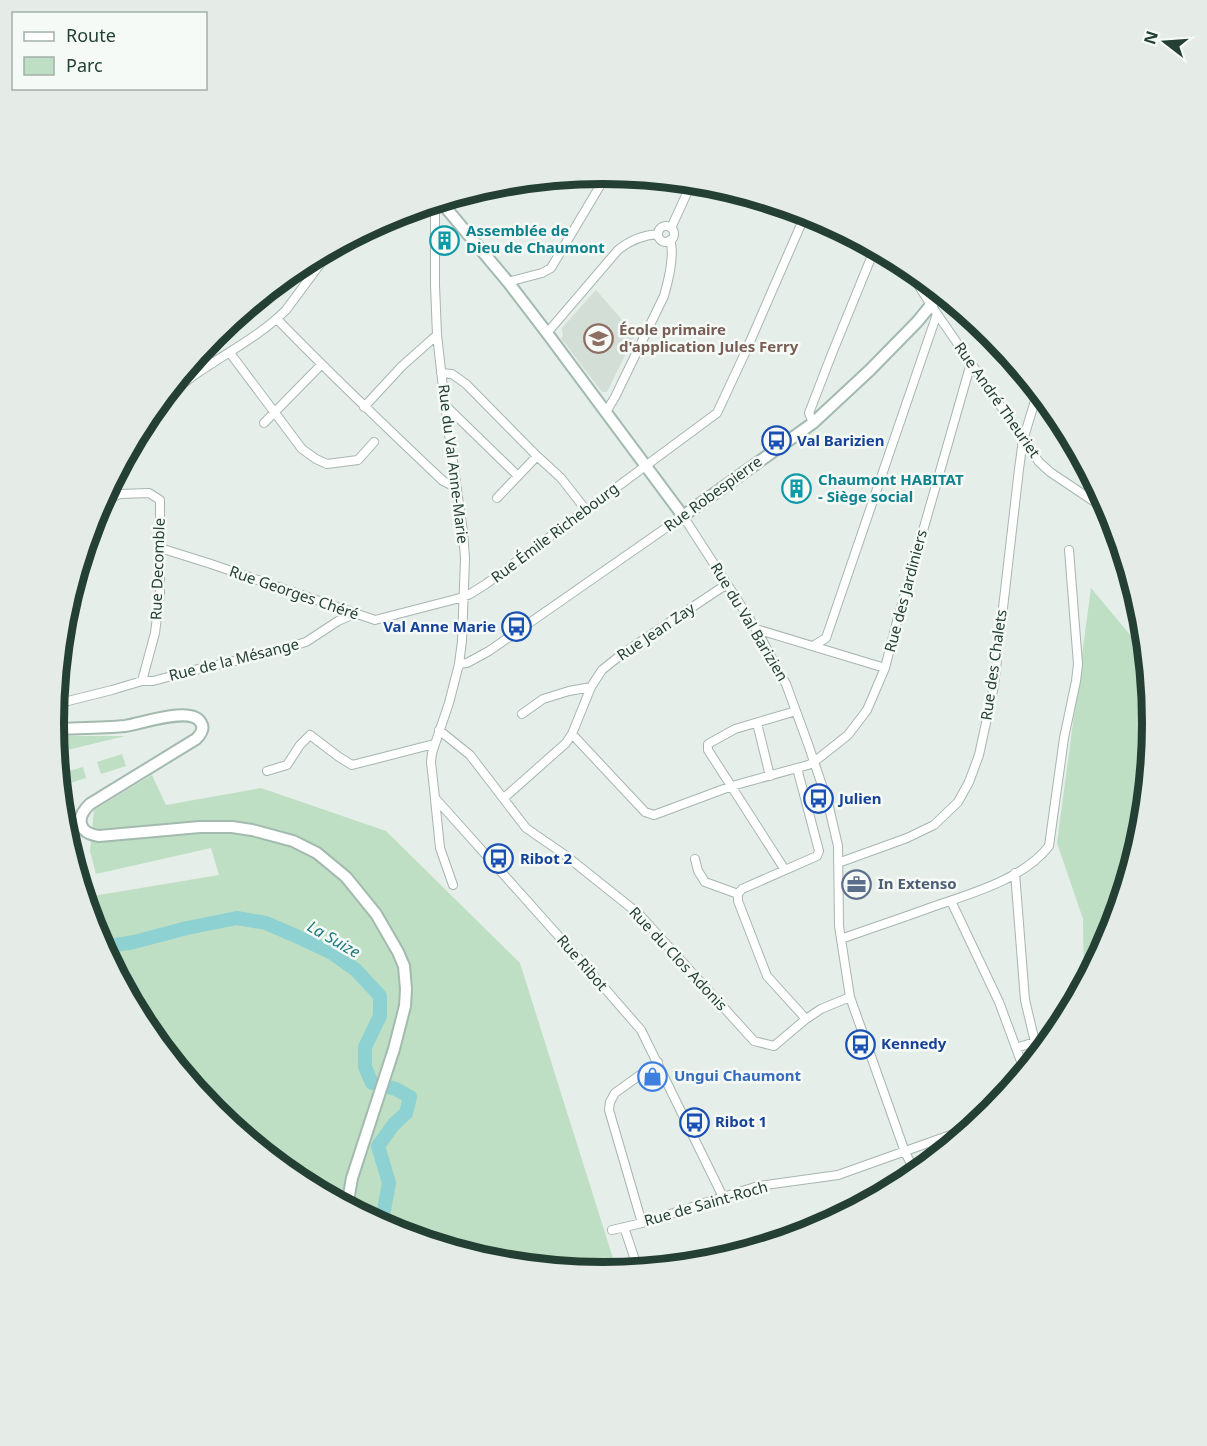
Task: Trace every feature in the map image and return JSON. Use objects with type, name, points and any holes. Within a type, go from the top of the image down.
[{"type":"main road","name":"Rue du Val Barizien","points":[[446,208],[508,282],[683,516]]},
{"type":"main road","name":"Rue Robespierre","points":[[683,516],[813,423],[917,322],[934,310],[938,300]]},
{"type":"main road","points":[[64,729],[122,726],[180,715],[198,719],[203,726],[200,735],[191,743],[90,804],[82,815],[82,828],[86,833],[99,836],[200,827],[232,827],[293,841],[317,854],[346,877],[376,914],[404,966],[405,1005],[383,1085],[352,1178],[349,1197]]},
{"type":"street","points":[[508,282],[542,273],[551,268],[599,184]]},
{"type":"street","points":[[671,228],[688,191]]},
{"type":"street","name":"Rue du Val Anne-Marie","points":[[434,744],[449,703],[459,664],[463,634],[465,554],[437,335],[435,211]]},
{"type":"street","name":"Rue Émile Richebourg","points":[[463,597],[486,584],[717,413],[802,222]]},
{"type":"street","points":[[661,227],[671,228],[674,234],[670,240],[661,240],[658,234],[661,227]]},
{"type":"street","points":[[547,333],[618,250],[646,236],[658,234]]},
{"type":"street","points":[[606,412],[664,296],[672,246],[670,240]]},
{"type":"street","points":[[813,423],[809,413],[872,255]]},
{"type":"street","points":[[189,379],[278,319],[319,265]]},
{"type":"street","name":"Rue André Theuriet","points":[[919,286],[1039,462],[1050,472],[1093,500]]},
{"type":"street","points":[[813,646],[826,638],[934,310]]},
{"type":"street","points":[[278,319],[364,407],[443,481],[457,488]]},
{"type":"street","points":[[364,407],[402,366],[437,335]]},
{"type":"street","points":[[230,353],[302,449],[316,459],[327,464],[358,460],[374,442]]},
{"type":"street","points":[[207,358],[213,363]]},
{"type":"street","name":"Rue des Jardiniers","points":[[572,734],[645,812],[654,815],[732,786],[814,762],[848,735],[867,710],[885,668],[971,363]]},
{"type":"street","points":[[264,423],[321,365]]},
{"type":"street","points":[[441,373],[453,374],[466,384],[561,478],[586,510]]},
{"type":"street","name":"Rue des Chalets","points":[[838,863],[934,825],[958,802],[969,782],[979,755],[994,686],[1023,440],[1035,401]]},
{"type":"street","points":[[445,405],[518,476]]},
{"type":"street","points":[[497,498],[537,456]]},
{"type":"street","name":"Rue Decomble","points":[[115,496],[149,493],[160,500],[160,593],[155,633],[142,681]]},
{"type":"street","name":"Rue du Val Barizien","points":[[683,516],[756,629],[786,684],[814,762],[828,803],[838,846],[839,926],[850,997],[912,1165]]},
{"type":"street","name":"Rue Robespierre","points":[[459,664],[467,663],[489,651],[683,516]]},
{"type":"street","name":"Rue Georges Chéré","points":[[160,548],[375,620],[463,597]]},
{"type":"street","points":[[841,939],[985,889],[1041,857],[1049,846],[1064,738],[1078,664],[1069,550]]},
{"type":"street","name":"Rue Jean Zay","points":[[504,798],[566,743],[572,734],[591,687],[602,670],[622,654],[728,584]]},
{"type":"street","name":"Rue de la Mésange","points":[[142,681],[153,681],[306,642],[338,621],[354,614]]},
{"type":"street","points":[[756,629],[885,668]]},
{"type":"street","points":[[65,702],[142,681]]},
{"type":"street","points":[[522,714],[543,699],[591,687]]},
{"type":"street","points":[[785,870],[708,750],[708,744],[735,729],[796,711]]},
{"type":"street","points":[[757,723],[770,776]]},
{"type":"street","name":"Rue du Clos Adonis","points":[[439,730],[470,755],[526,828],[565,855],[639,914],[754,1041],[774,1046],[821,1009],[850,997]]},
{"type":"street","points":[[267,771],[287,765],[300,745],[310,735],[352,765],[434,744],[431,762],[440,848],[453,885]]},
{"type":"street","points":[[797,768],[819,851],[817,856],[742,889],[738,894],[738,901],[767,976],[806,1019]]},
{"type":"street","name":"Rue Ribot","points":[[435,798],[641,1030],[723,1197]]},
{"type":"street","points":[[695,859],[698,871],[705,882],[738,894]]},
{"type":"street","points":[[1015,873],[1024,1000],[1035,1042],[1016,1048]]},
{"type":"street","points":[[951,901],[999,1002],[1021,1063]]},
{"type":"street","points":[[642,1223],[609,1110],[610,1102],[615,1094],[658,1062]]},
{"type":"street","name":"Rue de Saint-Roch","points":[[612,1230],[642,1223],[758,1186],[838,1175],[950,1135]]},
{"type":"street","points":[[624,1227],[635,1261]]},
{"type":"shaded area","name":"École primaire d'application Jules Ferry","points":[[596,290],[635,335],[607,392],[602,392],[561,338],[562,328]]},
{"type":"green space","points":[[1091,588],[1136,642],[1142,723],[1138,793],[1124,863],[1114,896],[1084,967],[1083,919],[1057,843]]},
{"type":"green space","points":[[65,736],[125,736],[66,750]]},
{"type":"green space","points":[[122,754],[126,766],[101,774],[97,762]]},
{"type":"green space","points":[[83,767],[86,778],[68,784],[67,772]]},
{"type":"green space","points":[[152,775],[166,805],[261,788],[386,831],[520,963],[614,1262],[568,1261],[498,1252],[464,1244],[397,1221],[334,1190],[275,1151],[248,1128],[198,1078],[155,1022],[120,961],[93,896],[219,875],[211,848],[96,874],[90,851],[94,810]]},
{"type":"green space","points":[[87,877],[91,877],[93,896]]},
{"type":"green space","points":[[785,1230],[766,1236],[766,1234]]},
{"type":"waterway","name":"La Suize","points":[[113,945],[237,918],[266,923],[296,936],[332,953],[356,970],[380,996],[380,1016],[365,1047],[365,1067],[372,1083],[396,1089],[410,1097],[406,1113],[394,1124],[378,1146],[389,1183],[382,1214]]},
{"type":"place","name":"Assemblée de Dieu de Chaumont","points":[[445,240]]},
{"type":"place","name":"École primaire d'application Jules Ferry","points":[[598,339]]},
{"type":"place","name":"Val Barizien","points":[[776,441]]},
{"type":"place","name":"Chaumont HABITAT - Siège social","points":[[797,489]]},
{"type":"place","name":"Val Anne Marie","points":[[517,627]]},
{"type":"place","name":"Julien","points":[[818,799]]},
{"type":"place","name":"Ribot 2","points":[[499,859]]},
{"type":"place","name":"In Extenso","points":[[857,884]]},
{"type":"place","name":"Kennedy","points":[[860,1044]]},
{"type":"place","name":"Ungui Chaumont","points":[[653,1076]]},
{"type":"place","name":"Ribot 1","points":[[694,1122]]}]
